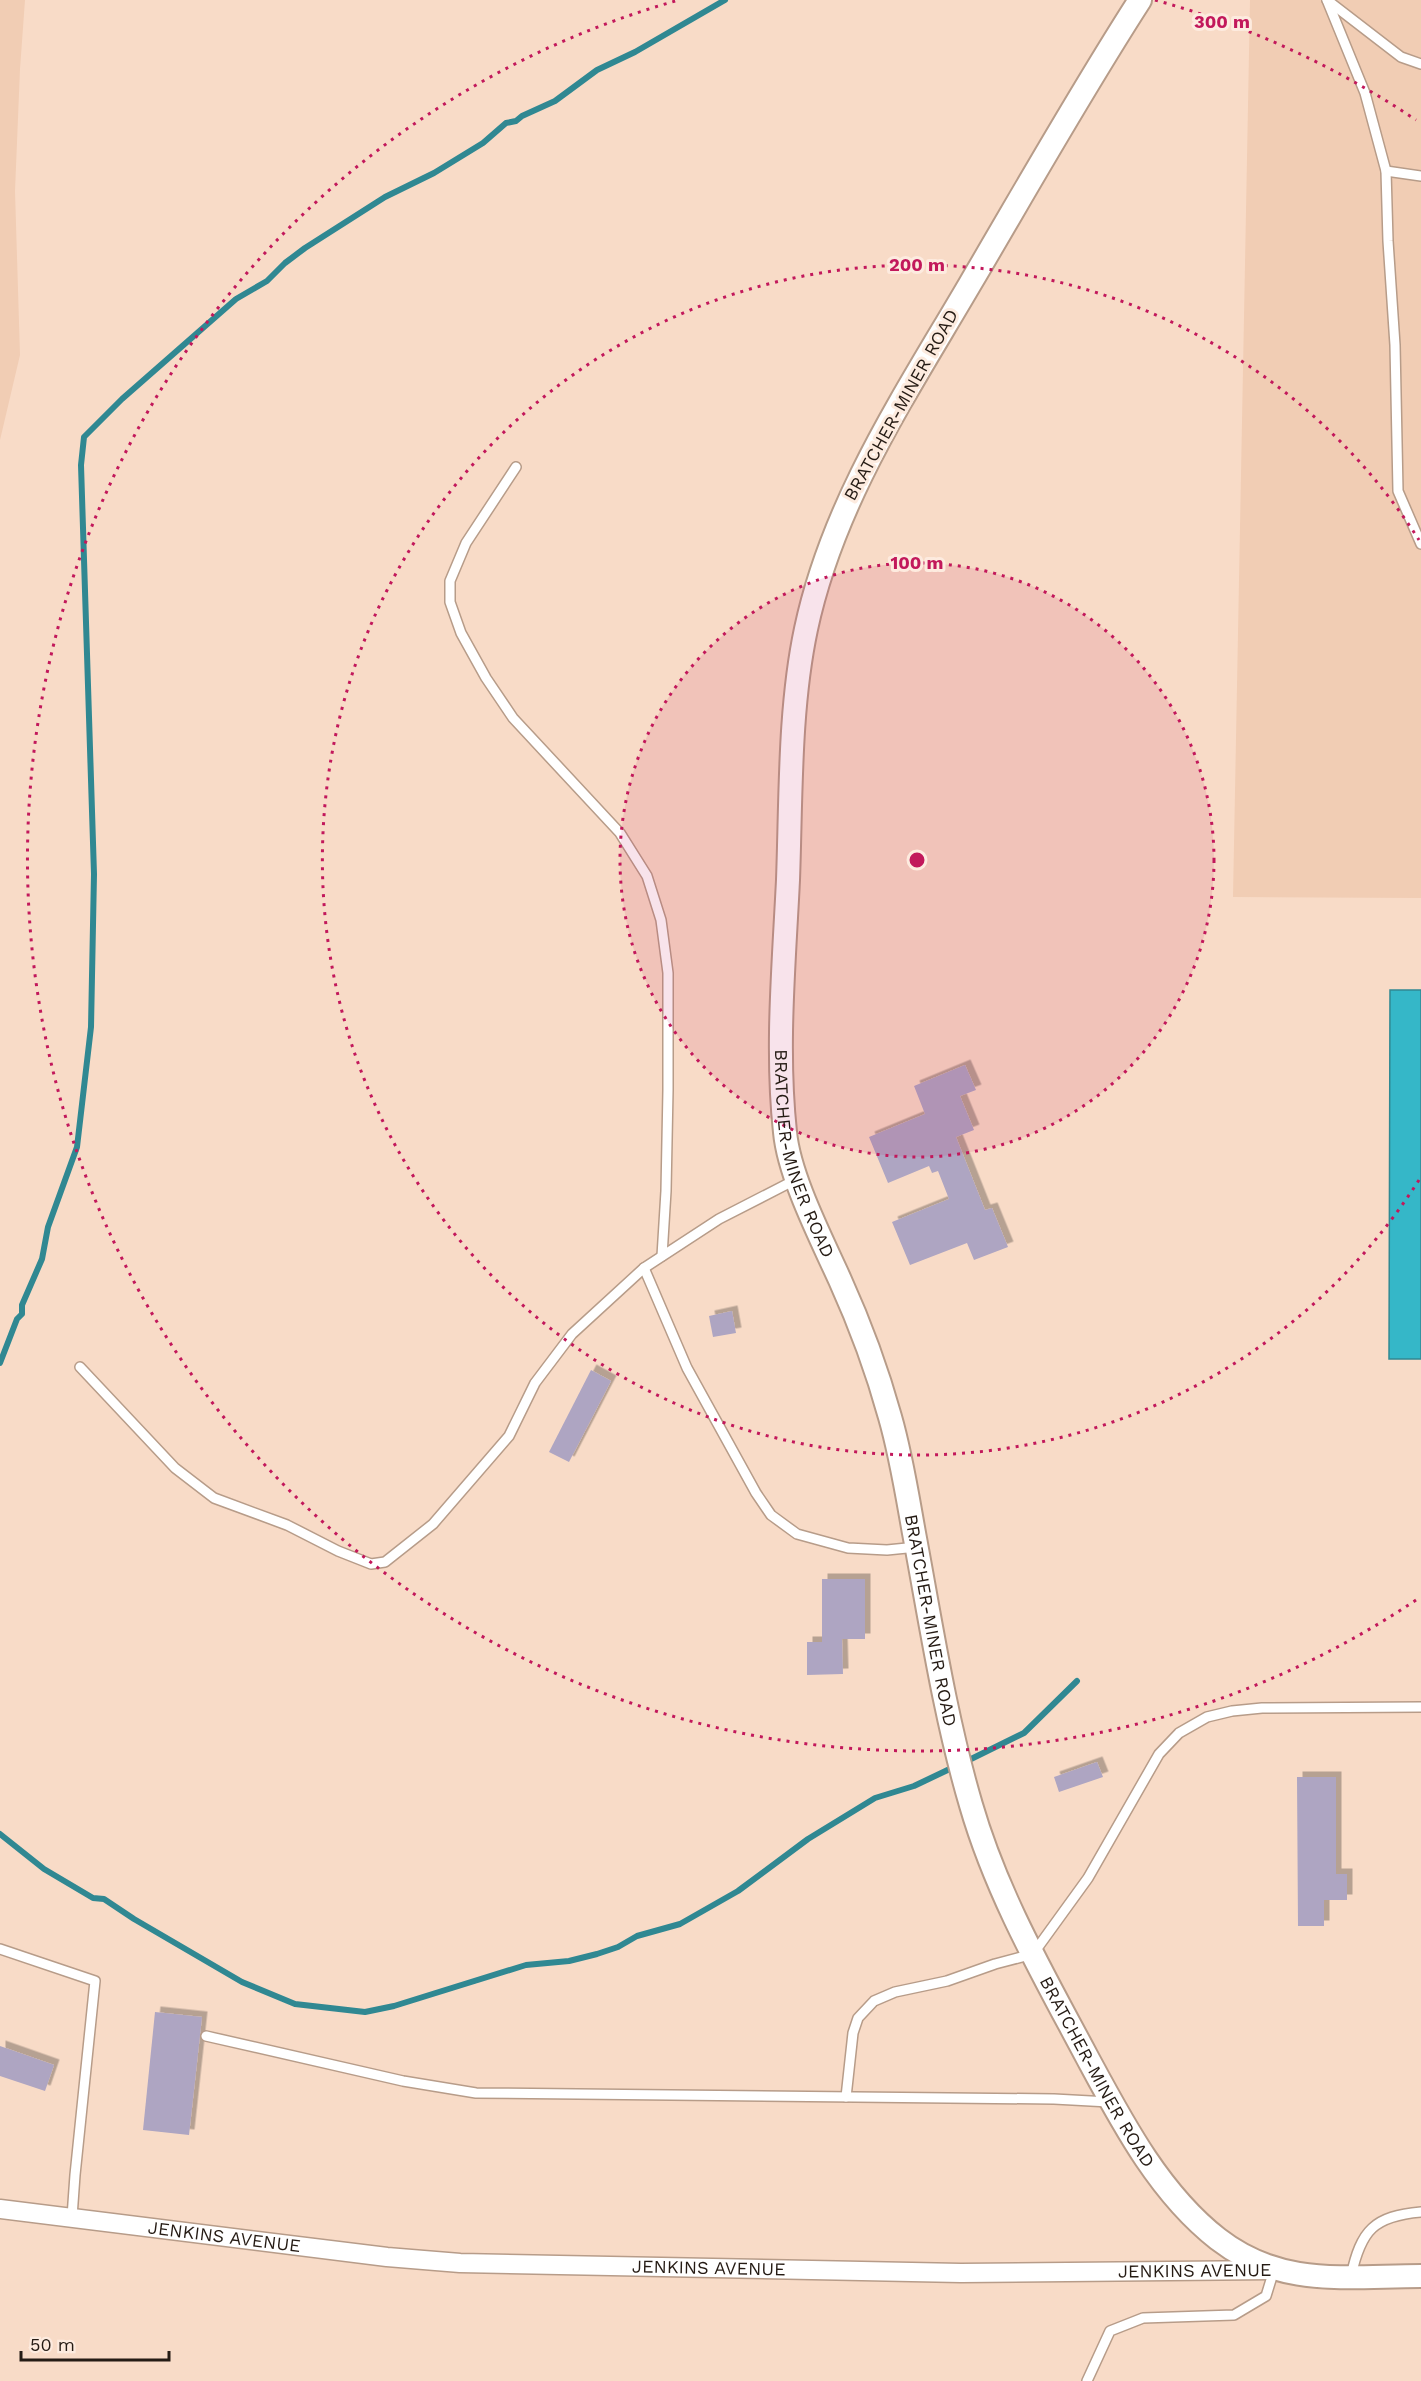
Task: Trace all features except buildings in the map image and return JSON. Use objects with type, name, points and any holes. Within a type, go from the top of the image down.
[{"type":"street","name":"BRATCHER-MINER ROAD","points":[[1140,0],[884,431],[844,508],[819,575],[804,636],[798,675],[782,1040],[785,1137],[797,1179],[852,1308],[882,1389],[898,1450],[962,1773],[987,1856],[1033,1954],[1112,2102],[1159,2176],[1184,2206],[1222,2242],[1274,2270]]},
{"type":"street","name":"JENKINS AVENUE","points":[[0,2209],[387,2257],[460,2263],[961,2273],[1274,2270],[1290,2274],[1421,2276]]},
{"type":"lane","points":[[1327,0],[1401,57],[1421,64]]},
{"type":"lane","points":[[1327,0],[1365,93],[1386,171],[1395,345],[1398,491],[1421,544]]},
{"type":"lane","points":[[1386,171],[1421,176]]},
{"type":"lane","points":[[516,467],[466,543],[450,581],[450,602],[461,633],[486,678],[513,718],[620,833],[647,876],[661,920],[668,973],[666,1191],[662,1256]]},
{"type":"lane","points":[[80,1367],[174,1468],[214,1498],[287,1525],[338,1551],[371,1564],[385,1562],[433,1524],[509,1436],[535,1383],[572,1334],[644,1268],[719,1220],[797,1179]]},
{"type":"lane","points":[[644,1268],[687,1368],[756,1493],[771,1515],[798,1534],[848,1548],[887,1550],[917,1546]]},
{"type":"lane","points":[[846,2097],[853,2033],[858,2018],[874,2001],[895,1992],[946,1981],[1033,1954],[1088,1878],[1159,1754],[1179,1733],[1207,1717],[1233,1711],[1262,1708],[1421,1707]]},
{"type":"lane","points":[[0,1949],[95,1981],[72,2217]]},
{"type":"lane","points":[[206,2036],[403,2080],[476,2093],[1054,2099],[1112,2102]]},
{"type":"lane","points":[[1351,2276],[1360,2244],[1370,2229],[1384,2219],[1421,2212]]},
{"type":"lane","points":[[1087,2381],[1110,2331],[1143,2318],[1234,2315],[1266,2296],[1274,2270]]},
{"type":"shaded area","points":[[0,0],[25,0],[15,191],[20,355],[0,440]]},
{"type":"shaded area","points":[[1250,0],[1421,0],[1421,898],[1233,897]]},
{"type":"water","points":[[1390,990],[1421,990],[1421,1359],[1389,1359]]},
{"type":"waterway","points":[[0,1363],[17,1319],[22,1314],[22,1305],[42,1259],[48,1227],[77,1147],[91,1027],[94,874],[81,465],[84,437],[122,399],[236,299],[267,281],[305,248],[385,197],[434,173],[483,143],[506,123],[516,121],[555,101],[597,70],[635,52],[725,0]]},
{"type":"waterway","points":[[965,1762],[1024,1733],[1077,1681]]},
{"type":"waterway","points":[[0,1834],[44,1869],[93,1898],[104,1899],[242,1982],[295,2004],[365,2012],[394,2006],[526,1965],[569,1961],[597,1954],[618,1947],[637,1936],[680,1924],[738,1891],[808,1839],[875,1798],[914,1786],[956,1766]]}]
